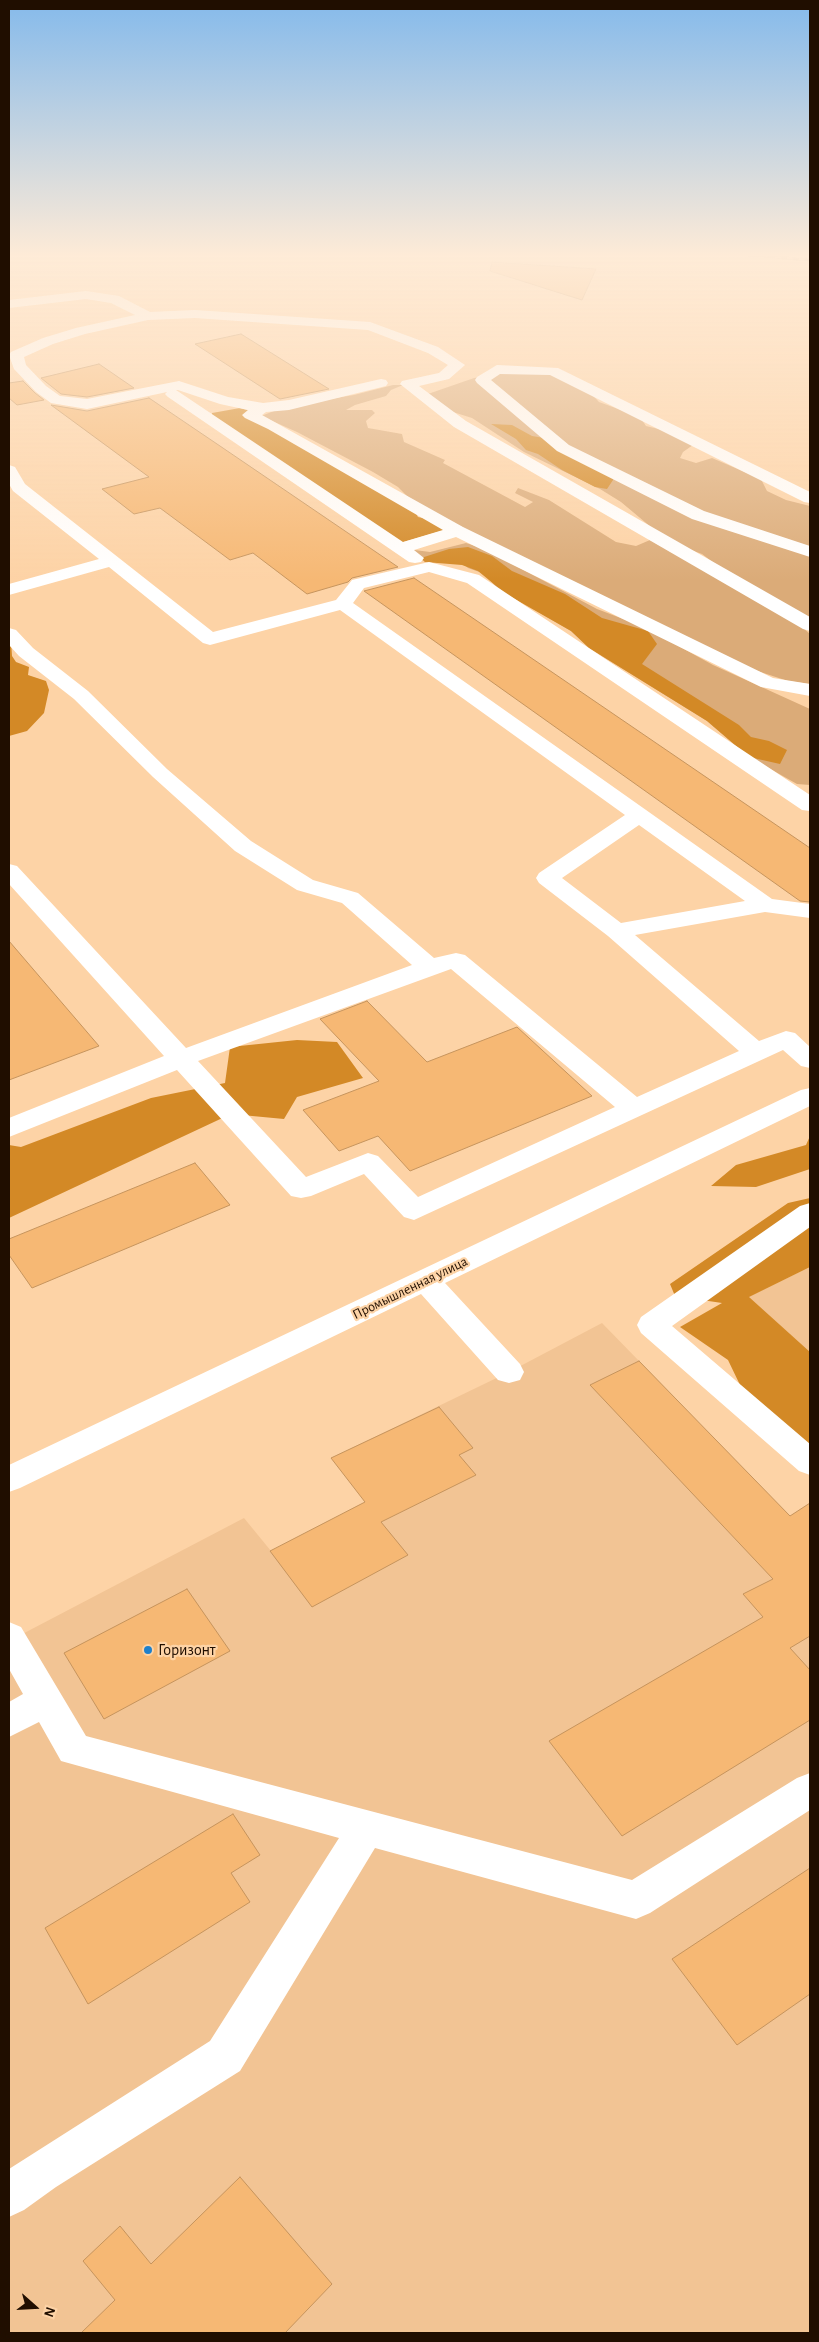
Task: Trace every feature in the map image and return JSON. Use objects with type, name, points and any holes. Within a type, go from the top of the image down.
[{"type":"street","points":[[18,362],[19,366],[41,389],[56,400],[87,404],[179,385],[225,401],[263,408],[381,383]]},
{"type":"street","points":[[453,362],[458,365],[444,376],[408,384],[460,424],[810,625]]},
{"type":"street","points":[[810,498],[553,371],[497,369],[482,380],[563,448],[698,515],[810,552]]},
{"type":"street","points":[[166,389],[429,568],[473,579],[810,805]]},
{"type":"street","points":[[263,408],[250,415],[274,426],[457,532],[768,683],[810,690]]},
{"type":"street","points":[[9,470],[19,487],[210,639],[343,604],[358,584],[429,568]]},
{"type":"street","points":[[401,548],[457,532]]},
{"type":"street","points":[[9,590],[112,561]]},
{"type":"street","points":[[343,604],[765,905]]},
{"type":"street","points":[[9,634],[26,652],[80,694],[160,773],[243,846],[305,885],[350,898],[429,966]]},
{"type":"street","points":[[639,815],[547,878],[616,931],[756,1052]]},
{"type":"street","points":[[9,871],[301,1190],[368,1162],[414,1210],[786,1039],[810,1060]]},
{"type":"street","points":[[616,931],[765,905],[810,911]]},
{"type":"street","points":[[9,1128],[182,1058],[429,966],[456,960],[634,1109]]},
{"type":"street","name":"Промышленная улица","points":[[9,1479],[810,1096]]},
{"type":"street","points":[[810,1213],[652,1325],[810,1462]]},
{"type":"street","points":[[425,1280],[509,1372]]},
{"type":"street","points":[[9,1637],[74,1748],[636,1900],[810,1790]]},
{"type":"street","points":[[9,1721],[45,1700]]},
{"type":"street","points":[[9,2195],[41,2172],[225,2056],[367,1827]]},
{"type":"shaded area","points":[[535,368],[584,386],[599,402],[640,417],[646,426],[675,433],[693,445],[683,452],[680,458],[696,463],[712,458],[761,479],[767,491],[786,500],[810,506],[810,624],[727,573],[702,554],[680,546],[658,533],[621,502],[600,489],[524,452],[472,418],[437,407],[425,395],[474,378]]},
{"type":"shaded area","points":[[393,385],[403,385],[391,390],[386,396],[355,405],[346,410],[372,410],[375,413],[366,421],[368,428],[402,434],[404,442],[445,460],[443,463],[525,507],[533,502],[515,493],[518,488],[549,500],[616,542],[636,546],[650,540],[796,622],[810,634],[810,684],[788,681],[742,666],[586,593],[411,500],[398,487],[373,472],[297,432],[261,416],[287,406],[354,395]]},
{"type":"shaded area","points":[[240,408],[254,412],[413,508],[418,517],[436,521],[448,529],[400,543],[212,417],[212,413]]},
{"type":"shaded area","points":[[491,424],[512,425],[532,436],[550,439],[614,476],[613,480],[607,489],[595,487],[562,470],[538,454],[526,450],[516,439]]},
{"type":"shaded area","points":[[466,543],[482,548],[597,609],[644,627],[713,665],[810,709],[810,785],[797,784],[749,757],[707,721],[589,648],[571,631],[497,588],[485,574],[468,568],[461,562],[425,562],[407,549],[430,552]]},
{"type":"shaded area","points":[[468,547],[492,556],[512,571],[565,594],[602,618],[648,631],[657,644],[642,664],[739,725],[751,737],[769,741],[787,750],[780,764],[749,757],[707,721],[589,648],[571,631],[506,594],[478,571],[462,565],[425,562],[421,558],[449,549]]},
{"type":"shaded area","points":[[9,641],[11,641],[12,656],[16,662],[29,667],[28,675],[46,681],[49,690],[44,713],[27,731],[9,736]]},
{"type":"shaded area","points":[[297,1040],[337,1042],[363,1078],[297,1097],[284,1119],[231,1114],[9,1218],[9,1145],[21,1147],[151,1098],[225,1083],[230,1047]]},
{"type":"shaded area","points":[[810,1136],[810,1169],[756,1187],[711,1186],[736,1165],[806,1145]]},
{"type":"shaded area","points":[[810,1198],[810,1267],[749,1297],[810,1352],[810,1451],[740,1385],[728,1360],[680,1327],[722,1303],[675,1296],[670,1284],[788,1203]]},
{"type":"shaded area","points":[[810,1267],[810,1352],[748,1297]]},
{"type":"shaded area","points":[[602,1323],[790,1516],[810,1505],[810,2333],[9,2333],[9,1641],[244,1518],[271,1551],[365,1502],[331,1458],[509,1372]]},
{"type":"building","points":[[223,362],[286,362],[329,389],[280,399]]},
{"type":"building","points":[[99,364],[134,388],[87,397],[61,394],[41,378]]},
{"type":"building","points":[[23,381],[44,400],[17,405],[9,398],[9,383]]},
{"type":"building","points":[[149,398],[398,567],[352,578],[348,582],[307,594],[253,553],[230,560],[160,508],[134,514],[102,489],[149,477],[51,405],[87,411]]},
{"type":"building","points":[[414,578],[810,848],[810,902],[800,901],[364,591]]},
{"type":"building","points":[[9,941],[99,1046],[9,1080]]},
{"type":"building","points":[[367,1001],[427,1062],[517,1027],[592,1096],[410,1171],[378,1136],[339,1151],[303,1110],[379,1081],[320,1019]]},
{"type":"building","points":[[195,1163],[230,1205],[32,1288],[9,1255],[9,1239]]},
{"type":"building","points":[[639,1361],[790,1516],[810,1503],[810,1636],[790,1648],[810,1670],[810,1720],[622,1836],[549,1741],[763,1617],[743,1594],[773,1579],[590,1385]]},
{"type":"building","points":[[439,1407],[473,1448],[459,1455],[476,1475],[381,1522],[408,1555],[312,1607],[270,1551],[365,1502],[331,1458]]},
{"type":"building","points":[[187,1589],[230,1651],[104,1719],[64,1653]]},
{"type":"building","points":[[233,1814],[260,1855],[231,1873],[250,1902],[88,2004],[45,1928]]},
{"type":"building","points":[[810,1868],[810,1994],[737,2045],[672,1959]]},
{"type":"building","points":[[240,2177],[332,2284],[285,2333],[81,2333],[115,2300],[83,2261],[120,2226],[151,2264]]},
{"type":"place","name":"Горизонт","points":[[148,1650]]}]
